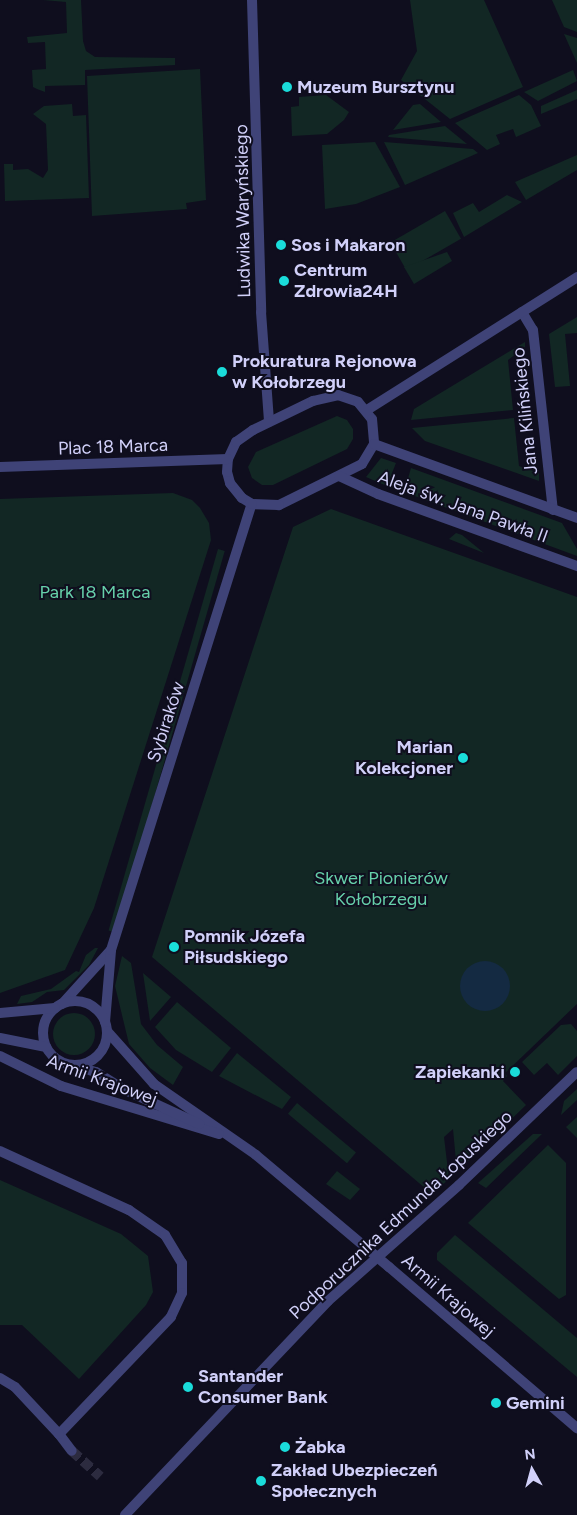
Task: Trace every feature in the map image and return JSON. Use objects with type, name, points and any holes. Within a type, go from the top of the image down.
[{"type":"street","name":"Ludwika Waryńskiego","points":[[252,0],[261,312],[270,422]]},
{"type":"street","points":[[367,410],[577,277]]},
{"type":"street","name":"Jana Kilińskiego","points":[[522,312],[533,330],[553,510]]},
{"type":"street","points":[[326,396],[349,397],[367,410],[374,426],[374,444],[362,464],[279,505],[252,504],[242,498],[230,483],[228,459],[232,448],[244,435],[326,396]]},
{"type":"street","name":"Aleja św. Jana Pawła II","points":[[374,444],[577,518]]},
{"type":"street","name":"Plac 18 Marca","points":[[0,467],[228,459]]},
{"type":"street","name":"Aleja św. Jana Pawła II","points":[[339,476],[378,494],[577,566]]},
{"type":"street","name":"Sybiraków","points":[[106,1027],[111,950],[252,504]]},
{"type":"street","name":"Sybiraków","points":[[58,1006],[111,950]]},
{"type":"street","points":[[0,1013],[58,1006],[88,1004],[106,1027],[98,1055],[74,1065],[58,1060],[46,1048],[44,1022],[58,1006]]},
{"type":"street","name":"Armii Krajowej","points":[[106,1027],[154,1084],[256,1155],[577,1428]]},
{"type":"street","name":"Armii Krajowej","points":[[0,1038],[46,1048]]},
{"type":"street","name":"Armii Krajowej","points":[[0,1056],[61,1086],[225,1135]]},
{"type":"street","name":"Armii Krajowej","points":[[74,1065],[96,1072],[123,1089],[225,1135]]},
{"type":"street","name":"Podporucznika Edmunda Łopuskiego","points":[[125,1515],[328,1301],[459,1185],[577,1072]]},
{"type":"street","points":[[0,1151],[129,1210],[165,1234],[182,1263],[182,1293],[171,1316],[60,1434]]},
{"type":"street","points":[[0,1378],[15,1387],[60,1434],[72,1451]]},
{"type":"green space","points":[[43,0],[81,0],[83,41],[86,51],[95,57],[175,58],[175,65],[85,70],[85,85],[45,86],[45,92],[37,89],[33,87],[32,70],[46,69],[45,42],[28,43],[27,37],[67,33],[66,2]]},
{"type":"green space","points":[[410,0],[484,0],[523,87],[450,119],[401,80],[417,51]]},
{"type":"green space","points":[[552,0],[577,0],[577,32],[564,27]]},
{"type":"green space","points":[[564,34],[577,38],[577,63]]},
{"type":"green space","points":[[200,69],[206,200],[186,203],[187,209],[92,216],[87,76]]},
{"type":"green space","points":[[573,70],[577,81],[538,101],[524,92]]},
{"type":"green space","points":[[577,90],[577,99],[541,114],[541,106]]},
{"type":"green space","points":[[326,95],[349,112],[344,120],[327,134],[292,136],[291,107],[299,106],[299,97]]},
{"type":"green space","points":[[519,95],[531,105],[541,126],[516,137],[513,129],[496,135],[500,144],[487,150],[455,123]]},
{"type":"green space","points":[[72,104],[73,116],[86,115],[89,198],[5,201],[4,164],[13,164],[13,170],[28,169],[43,178],[48,170],[46,124],[33,114],[44,106]]},
{"type":"green space","points":[[420,104],[441,122],[393,130],[413,105]]},
{"type":"green space","points":[[445,126],[467,144],[388,137],[389,135]]},
{"type":"green space","points":[[375,142],[400,187],[356,204],[325,209],[322,145]]},
{"type":"green space","points":[[384,142],[473,149],[478,153],[405,185]]},
{"type":"green space","points":[[577,155],[577,170],[526,200],[515,182]]},
{"type":"green space","points":[[507,195],[522,202],[464,237],[453,213],[473,203],[479,212]]},
{"type":"green space","points":[[445,211],[461,239],[406,270],[390,242]]},
{"type":"green space","points":[[447,252],[452,261],[414,284],[404,267]]},
{"type":"green space","points":[[577,317],[577,333],[565,334],[570,386],[555,387],[549,334]]},
{"type":"green space","points":[[525,342],[525,347],[508,360],[513,410],[411,420],[414,409]]},
{"type":"green space","points":[[337,416],[347,420],[353,429],[353,439],[347,449],[273,485],[262,485],[252,478],[248,467],[256,452]]},
{"type":"green space","points":[[514,418],[519,466],[539,473],[539,481],[425,441],[412,428]]},
{"type":"green space","points":[[381,458],[396,463],[387,486],[366,477]]},
{"type":"green space","points":[[411,468],[562,523],[577,549],[577,556],[404,492]]},
{"type":"green space","name":"Park 18 Marca","points":[[173,493],[192,500],[200,508],[209,523],[211,540],[94,908],[65,970],[0,993],[0,499]]},
{"type":"green space","name":"Skwer Pionierów Kołobrzegu","points":[[331,509],[577,597],[577,1004],[505,1073],[507,1076],[503,1081],[526,1105],[457,1172],[453,1129],[444,1137],[449,1179],[432,1194],[152,957],[293,527]]},
{"type":"green space","points":[[456,533],[462,535],[484,553],[449,539]]},
{"type":"green space","points":[[218,549],[225,551],[115,933],[109,931]]},
{"type":"green space","points":[[95,948],[98,948],[89,965],[64,990],[47,992],[32,1002],[17,1004],[21,996],[51,989],[76,971],[79,972],[86,955]]},
{"type":"green space","points":[[122,956],[131,963],[141,1024],[157,1045],[183,1067],[173,1085],[150,1068],[129,1044],[115,986]]},
{"type":"green space","points":[[143,973],[171,997],[150,1021]]},
{"type":"green space","points":[[177,1002],[231,1048],[212,1072],[176,1050],[155,1027]]},
{"type":"green space","points":[[78,1013],[86,1016],[92,1022],[95,1034],[92,1046],[86,1052],[70,1055],[62,1052],[56,1046],[53,1030],[56,1022],[62,1016]]},
{"type":"green space","points":[[571,1024],[577,1031],[577,1056],[558,1075],[547,1063],[534,1075],[522,1062],[561,1025]]},
{"type":"green space","points":[[237,1053],[291,1097],[282,1109],[219,1076]]},
{"type":"green space","points":[[577,1089],[577,1100],[561,1115],[564,1101]]},
{"type":"green space","points":[[297,1103],[356,1152],[347,1163],[288,1114]]},
{"type":"green space","points":[[577,1117],[577,1138],[566,1127]]},
{"type":"green space","points":[[533,1134],[542,1134],[486,1188],[478,1183]]},
{"type":"green space","points":[[548,1145],[566,1163],[566,1295],[559,1299],[468,1223]]},
{"type":"green space","points":[[337,1171],[360,1189],[350,1200],[326,1184]]},
{"type":"green space","points":[[0,1180],[121,1234],[148,1256],[153,1292],[146,1305],[79,1379],[22,1325],[0,1325]]},
{"type":"green space","points":[[455,1235],[577,1338],[577,1377],[437,1260],[437,1253]]},
{"type":"water","points":[[480,961],[490,961],[503,968],[510,981],[510,991],[503,1004],[490,1011],[480,1011],[471,1007],[464,1000],[460,991],[460,981],[464,972],[471,965]]},
{"type":"tunnel","points":[[72,1451],[100,1476]]},
{"type":"place","name":"Muzeum Bursztynu","points":[[287,87]]},
{"type":"place","name":"Sos i Makaron","points":[[281,245]]},
{"type":"place","name":"Centrum Zdrowia24H","points":[[284,281]]},
{"type":"place","name":"Prokuratura Rejonowa w Kołobrzegu","points":[[222,372]]},
{"type":"place","name":"Marian Kolekcjoner","points":[[463,758]]},
{"type":"place","name":"Pomnik Józefa Piłsudskiego","points":[[174,947]]},
{"type":"place","name":"Zapiekanki","points":[[515,1072]]},
{"type":"place","name":"Santander Consumer Bank","points":[[188,1387]]},
{"type":"place","name":"Gemini","points":[[496,1403]]},
{"type":"place","name":"Żabka","points":[[285,1447]]},
{"type":"place","name":"Zakład Ubezpieczeń Społecznych","points":[[261,1481]]}]
